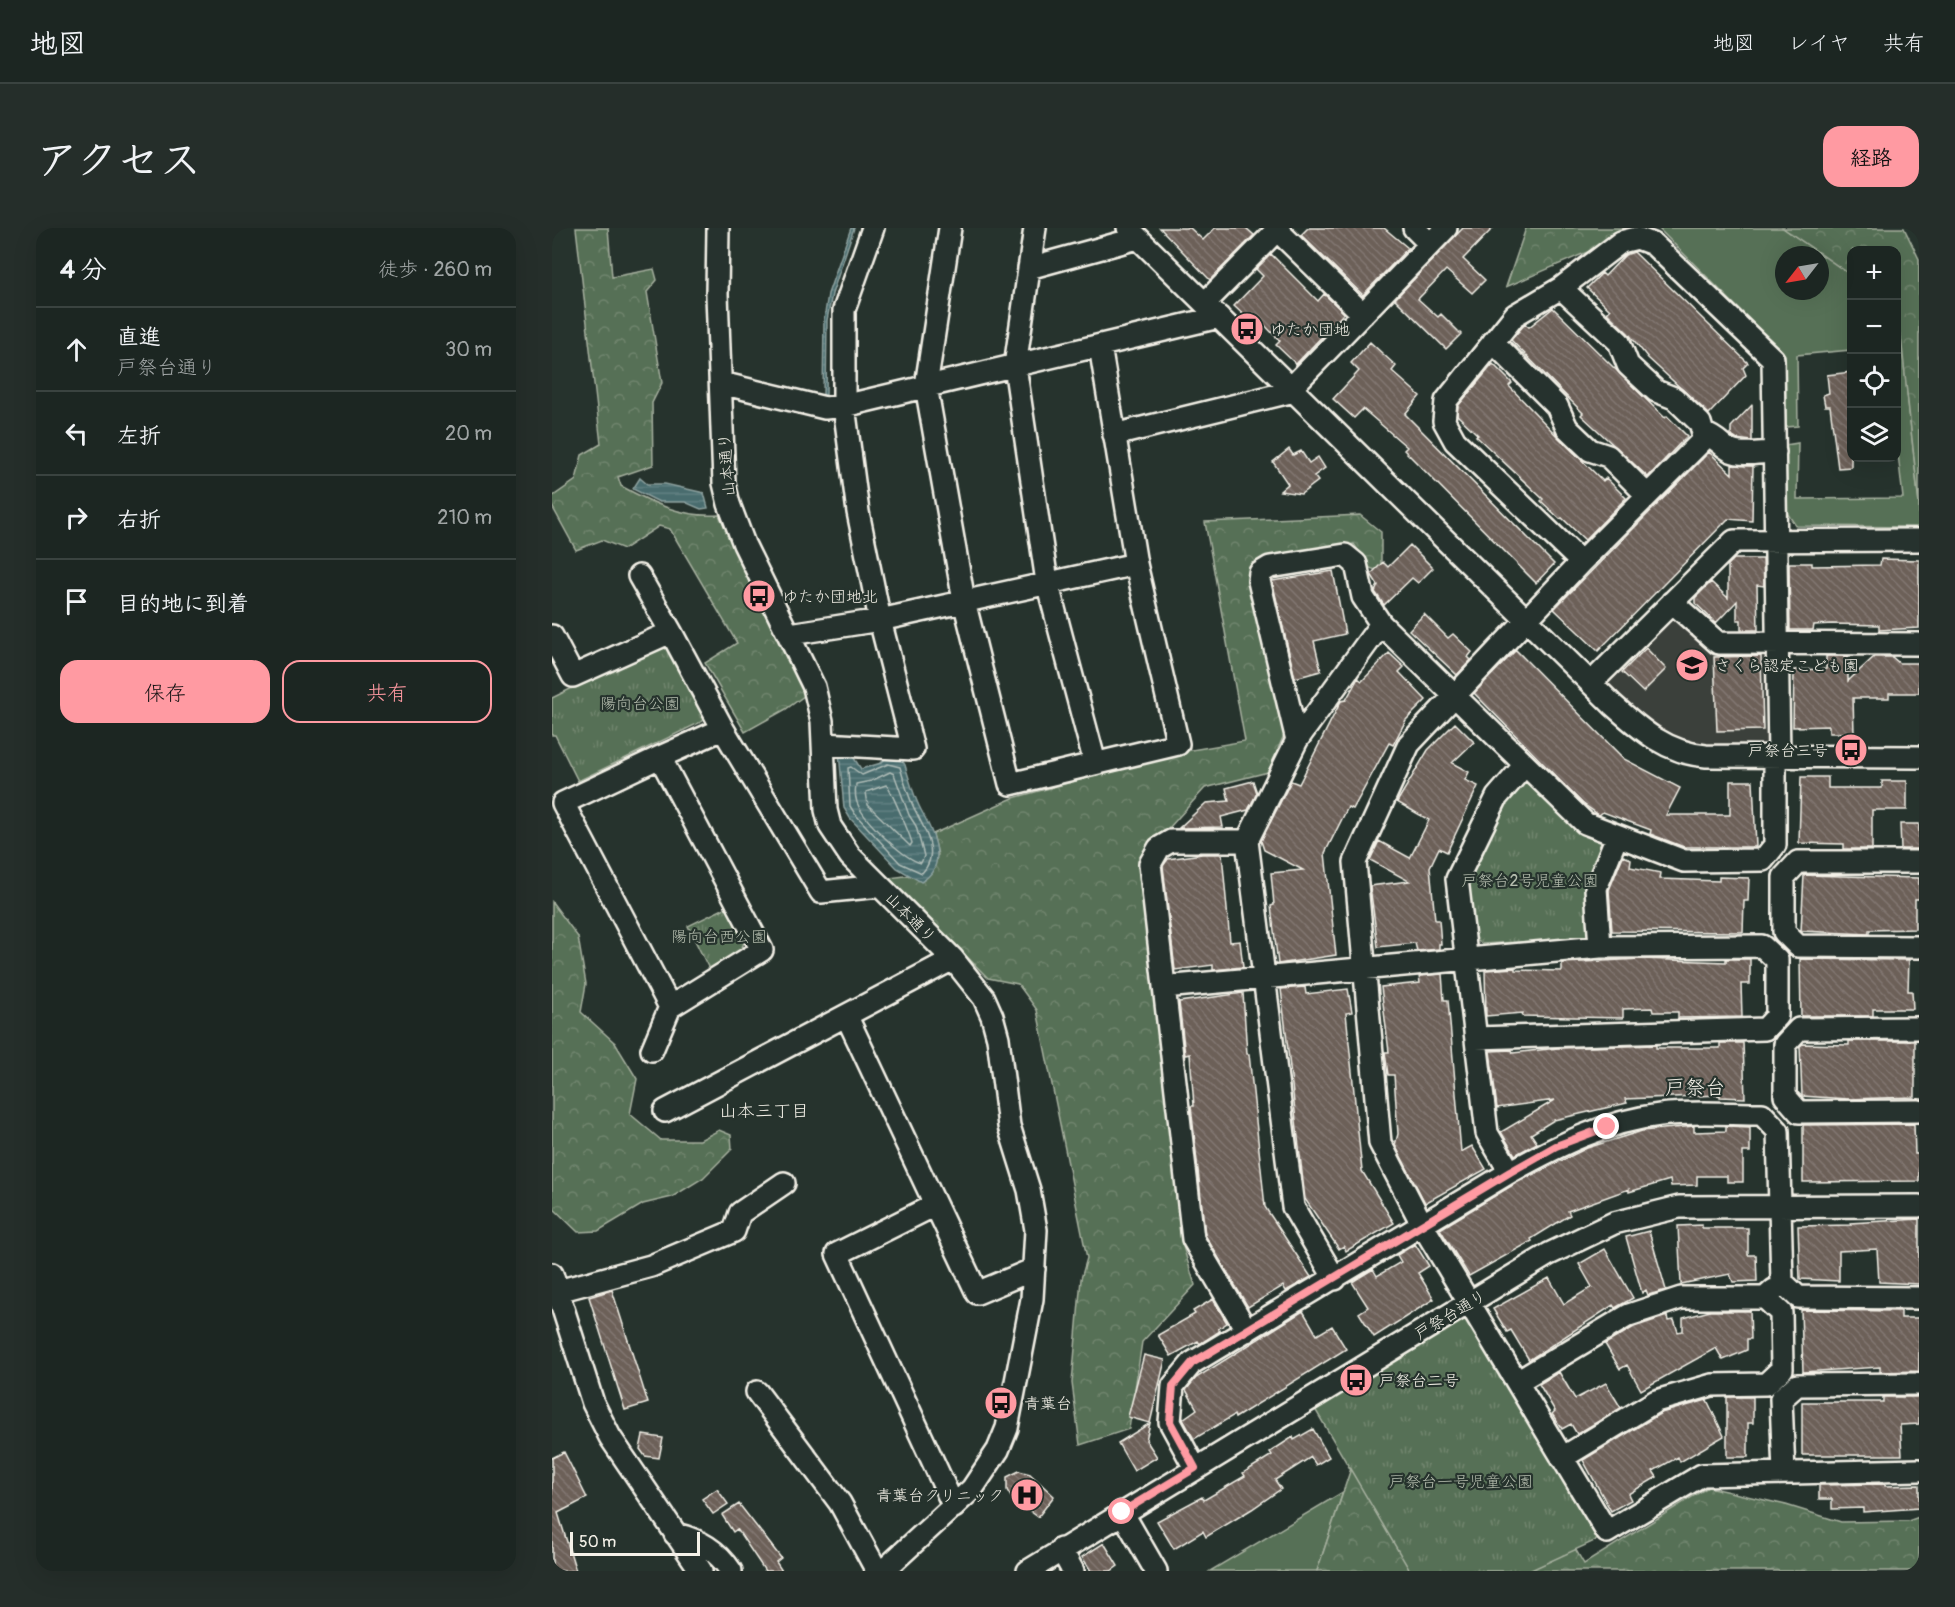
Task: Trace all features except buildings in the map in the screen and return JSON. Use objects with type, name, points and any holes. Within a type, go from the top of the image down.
[{"type":"street","name":"山本通り","points":[[718,228],[717,294],[723,469],[729,504],[744,544],[814,687],[819,704],[824,744],[826,810],[830,826],[850,856],[953,959],[984,998],[998,1038],[1009,1126],[1029,1190],[1036,1230],[1032,1299],[1007,1428],[987,1471],[954,1507],[883,1571]]},
{"type":"street","points":[[824,744],[913,749],[880,620],[858,512],[844,406],[843,310],[873,228]]},
{"type":"street","points":[[950,228],[926,386],[964,601],[1011,784],[1178,744],[1136,564],[1100,346]]},
{"type":"street","points":[[1035,228],[1015,366],[1047,582],[1095,763]]},
{"type":"street","points":[[1414,228],[1430,244]]},
{"type":"street","points":[[1114,435],[1292,390],[1446,228]]},
{"type":"street","points":[[721,383],[825,408],[844,406],[1100,346],[1212,310],[1277,229],[1363,314]]},
{"type":"street","points":[[1029,268],[1133,233],[1591,684],[1630,721],[1664,746],[1677,751],[1706,756],[1919,758]]},
{"type":"street","points":[[1297,740],[1259,581],[1260,573],[1270,567],[1345,555],[1356,564],[1363,597],[1381,624],[1585,823],[1684,861],[1763,860],[1775,845],[1777,756],[1779,643],[1773,359],[1653,244],[1637,238],[1621,242],[1561,288],[1515,315],[1446,400],[1444,421],[1455,441],[1581,562]]},
{"type":"street","points":[[1561,288],[1619,342],[1628,365],[1656,391],[1674,398],[1700,423],[1703,433],[1701,442],[1581,562],[1409,744],[1355,862],[1380,1143],[1423,1226],[1607,1532],[1702,1475],[1919,1470]]},
{"type":"street","points":[[1493,342],[1557,406],[1567,428],[1590,450],[1608,456],[1647,495]]},
{"type":"street","points":[[1703,433],[1716,437],[1729,450],[1735,452],[1775,452]]},
{"type":"street","points":[[1591,684],[1728,544],[1734,541],[1919,540]]},
{"type":"street","points":[[790,634],[880,620],[1136,564]]},
{"type":"street","points":[[639,576],[723,729],[821,892],[880,886]]},
{"type":"street","points":[[1672,602],[1718,643],[1919,644]]},
{"type":"street","points":[[1335,1279],[1293,1207],[1247,841],[1297,740],[1381,624]]},
{"type":"street","points":[[552,636],[573,676],[670,632]]},
{"type":"street","points":[[670,1007],[558,806],[723,729]]},
{"type":"street","points":[[652,1050],[670,1007],[762,950],[660,757]]},
{"type":"street","points":[[1510,1172],[1487,1133],[1457,879],[1497,797],[1524,766]]},
{"type":"street","points":[[1600,947],[1596,888],[1617,836]]},
{"type":"street","points":[[1247,841],[1171,841],[1159,848],[1150,864],[1193,1239],[1247,1331]]},
{"type":"street","points":[[1770,851],[1791,869]]},
{"type":"street","points":[[1919,861],[1798,862],[1784,877],[1784,932],[1798,946],[1919,947]]},
{"type":"street","points":[[1771,954],[1791,938]]},
{"type":"street","points":[[1164,987],[1466,957],[1600,947],[1762,946],[1776,960],[1777,1016],[1765,1029],[1476,1038]]},
{"type":"street","points":[[665,1111],[847,1017],[953,959]]},
{"type":"street","points":[[847,1017],[977,1293],[1034,1269]]},
{"type":"street","points":[[1771,1022],[1791,1038]]},
{"type":"street","points":[[1919,1028],[1799,1029],[1785,1044],[1785,1096],[1799,1112],[1919,1111]]},
{"type":"street","points":[[1770,1122],[1792,1103]]},
{"type":"street","points":[[1195,1468],[1170,1422],[1173,1386],[1192,1363],[1556,1146],[1607,1127],[1660,1114],[1762,1114],[1778,1131],[1782,1282],[1798,1297],[1919,1298]]},
{"type":"street","points":[[700,1571],[610,1437],[593,1403],[555,1282],[651,1266],[734,1231],[740,1213],[784,1183]]},
{"type":"street","points":[[936,1205],[837,1254],[954,1507]]},
{"type":"street","name":"戸祭台通り","points":[[1028,1571],[1549,1254],[1614,1223],[1679,1207],[1919,1206]]},
{"type":"street","points":[[1765,1298],[1782,1282]]},
{"type":"street","points":[[1781,1313],[1798,1297]]},
{"type":"street","points":[[1517,1382],[1629,1315],[1681,1298],[1765,1298],[1781,1313],[1782,1369],[1773,1392],[1784,1473]]},
{"type":"street","points":[[1782,1369],[1797,1385]]},
{"type":"street","points":[[1562,1458],[1656,1401],[1712,1385],[1773,1392],[1797,1385],[1919,1384]]},
{"type":"street","points":[[757,1392],[840,1503],[877,1571]]},
{"type":"street","points":[[1122,1512],[1156,1571]]},
{"type":"street","points":[[675,1534],[698,1540],[711,1549],[731,1571]]},
{"type":"street","points":[[1061,1549],[1073,1571]]},
{"type":"shaded area","name":"さくら認定こども園","points":[[1673,611],[1715,648],[1765,649],[1767,748],[1713,748],[1674,739],[1639,719],[1603,681]]},
{"type":"green space","points":[[576,228],[608,228],[612,277],[654,269],[657,280],[647,292],[662,383],[652,403],[653,465],[618,477],[621,486],[680,512],[719,515],[808,693],[786,709],[745,732],[705,663],[737,643],[670,529],[659,526],[624,549],[602,540],[576,550],[552,506],[552,497],[576,480],[582,455],[601,444]]},
{"type":"green space","points":[[1526,228],[1643,228],[1506,287]]},
{"type":"green space","points":[[1658,228],[1783,228],[1809,246],[1775,246],[1775,300],[1829,300],[1829,260],[1847,272],[1847,350],[1797,355],[1798,426],[1786,427],[1785,355]]},
{"type":"green space","points":[[1783,228],[1904,228],[1919,259],[1919,504],[1901,337],[1901,246],[1847,246],[1847,272],[1829,260],[1829,246],[1809,246]]},
{"type":"green space","points":[[1901,337],[1919,504],[1919,527],[1796,526],[1787,513],[1786,445],[1798,443],[1797,499],[1903,498],[1899,462],[1901,462]]},
{"type":"green space","points":[[1360,515],[1381,532],[1381,572],[1370,568],[1354,544],[1252,563],[1248,584],[1284,735],[1268,772],[1205,788],[1169,828],[1143,865],[1181,1240],[1195,1285],[1142,1342],[1129,1429],[1080,1445],[1072,1383],[1081,1279],[1087,1258],[1037,1010],[1018,984],[988,978],[889,878],[913,875],[938,855],[933,834],[1013,798],[1186,751],[1245,741],[1205,522]]},
{"type":"green space","name":"陽向台公園","points":[[659,645],[670,649],[708,709],[703,721],[578,781],[555,735],[552,735],[552,698]]},
{"type":"green space","name":"戸祭台2号児童公園","points":[[1532,782],[1610,840],[1590,938],[1482,944],[1472,937],[1465,874],[1507,798],[1521,783]]},
{"type":"green space","points":[[552,902],[578,937],[586,984],[581,1012],[615,1043],[637,1079],[630,1114],[661,1140],[700,1140],[719,1130],[731,1135],[732,1149],[703,1178],[672,1197],[643,1204],[598,1231],[578,1232],[552,1207]]},
{"type":"green space","name":"陽向台西公園","points":[[731,905],[746,937],[741,950],[710,971],[688,926]]},
{"type":"green space","name":"戸祭台一号児童公園","points":[[1466,1318],[1601,1538],[1529,1571],[1410,1571],[1315,1409]]},
{"type":"green space","points":[[1461,1351],[1584,1564],[1708,1487],[1786,1505],[1841,1522],[1908,1521],[1919,1517],[1919,1571],[1317,1571],[1366,1423]]},
{"type":"green space","points":[[1343,1492],[1317,1571],[1210,1571]]},
{"type":"water","points":[[851,228],[854,228],[832,294],[827,320],[826,396],[823,396],[824,320],[828,294]]},
{"type":"water","points":[[640,478],[647,484],[665,484],[704,493],[708,508],[701,509],[685,502],[659,502],[633,489]]},
{"type":"water","points":[[839,752],[850,752],[861,769],[881,763],[886,758],[901,758],[936,848],[935,867],[930,875],[921,882],[897,868],[850,818],[844,808]]},
{"type":"place","name":"ゆたか団地","points":[[1247,329]]},
{"type":"place","name":"ゆたか団地北","points":[[759,596]]},
{"type":"place","name":"さくら認定こども園","points":[[1692,665]]},
{"type":"place","name":"戸祭台三号","points":[[1851,750]]},
{"type":"place","name":"戸祭台二号","points":[[1356,1380]]},
{"type":"place","name":"青葉台","points":[[1001,1403]]},
{"type":"place","name":"青葉台クリニック","points":[[1027,1495]]},
{"type":"district","name":"戸祭台","points":[[1695,1087]]},
{"type":"district","name":"山本三丁目","points":[[764,1111]]},
{"type":"route","points":[[1122,1512],[1195,1468],[1170,1422],[1173,1386],[1192,1363],[1510,1172],[1556,1146],[1607,1127]]}]
